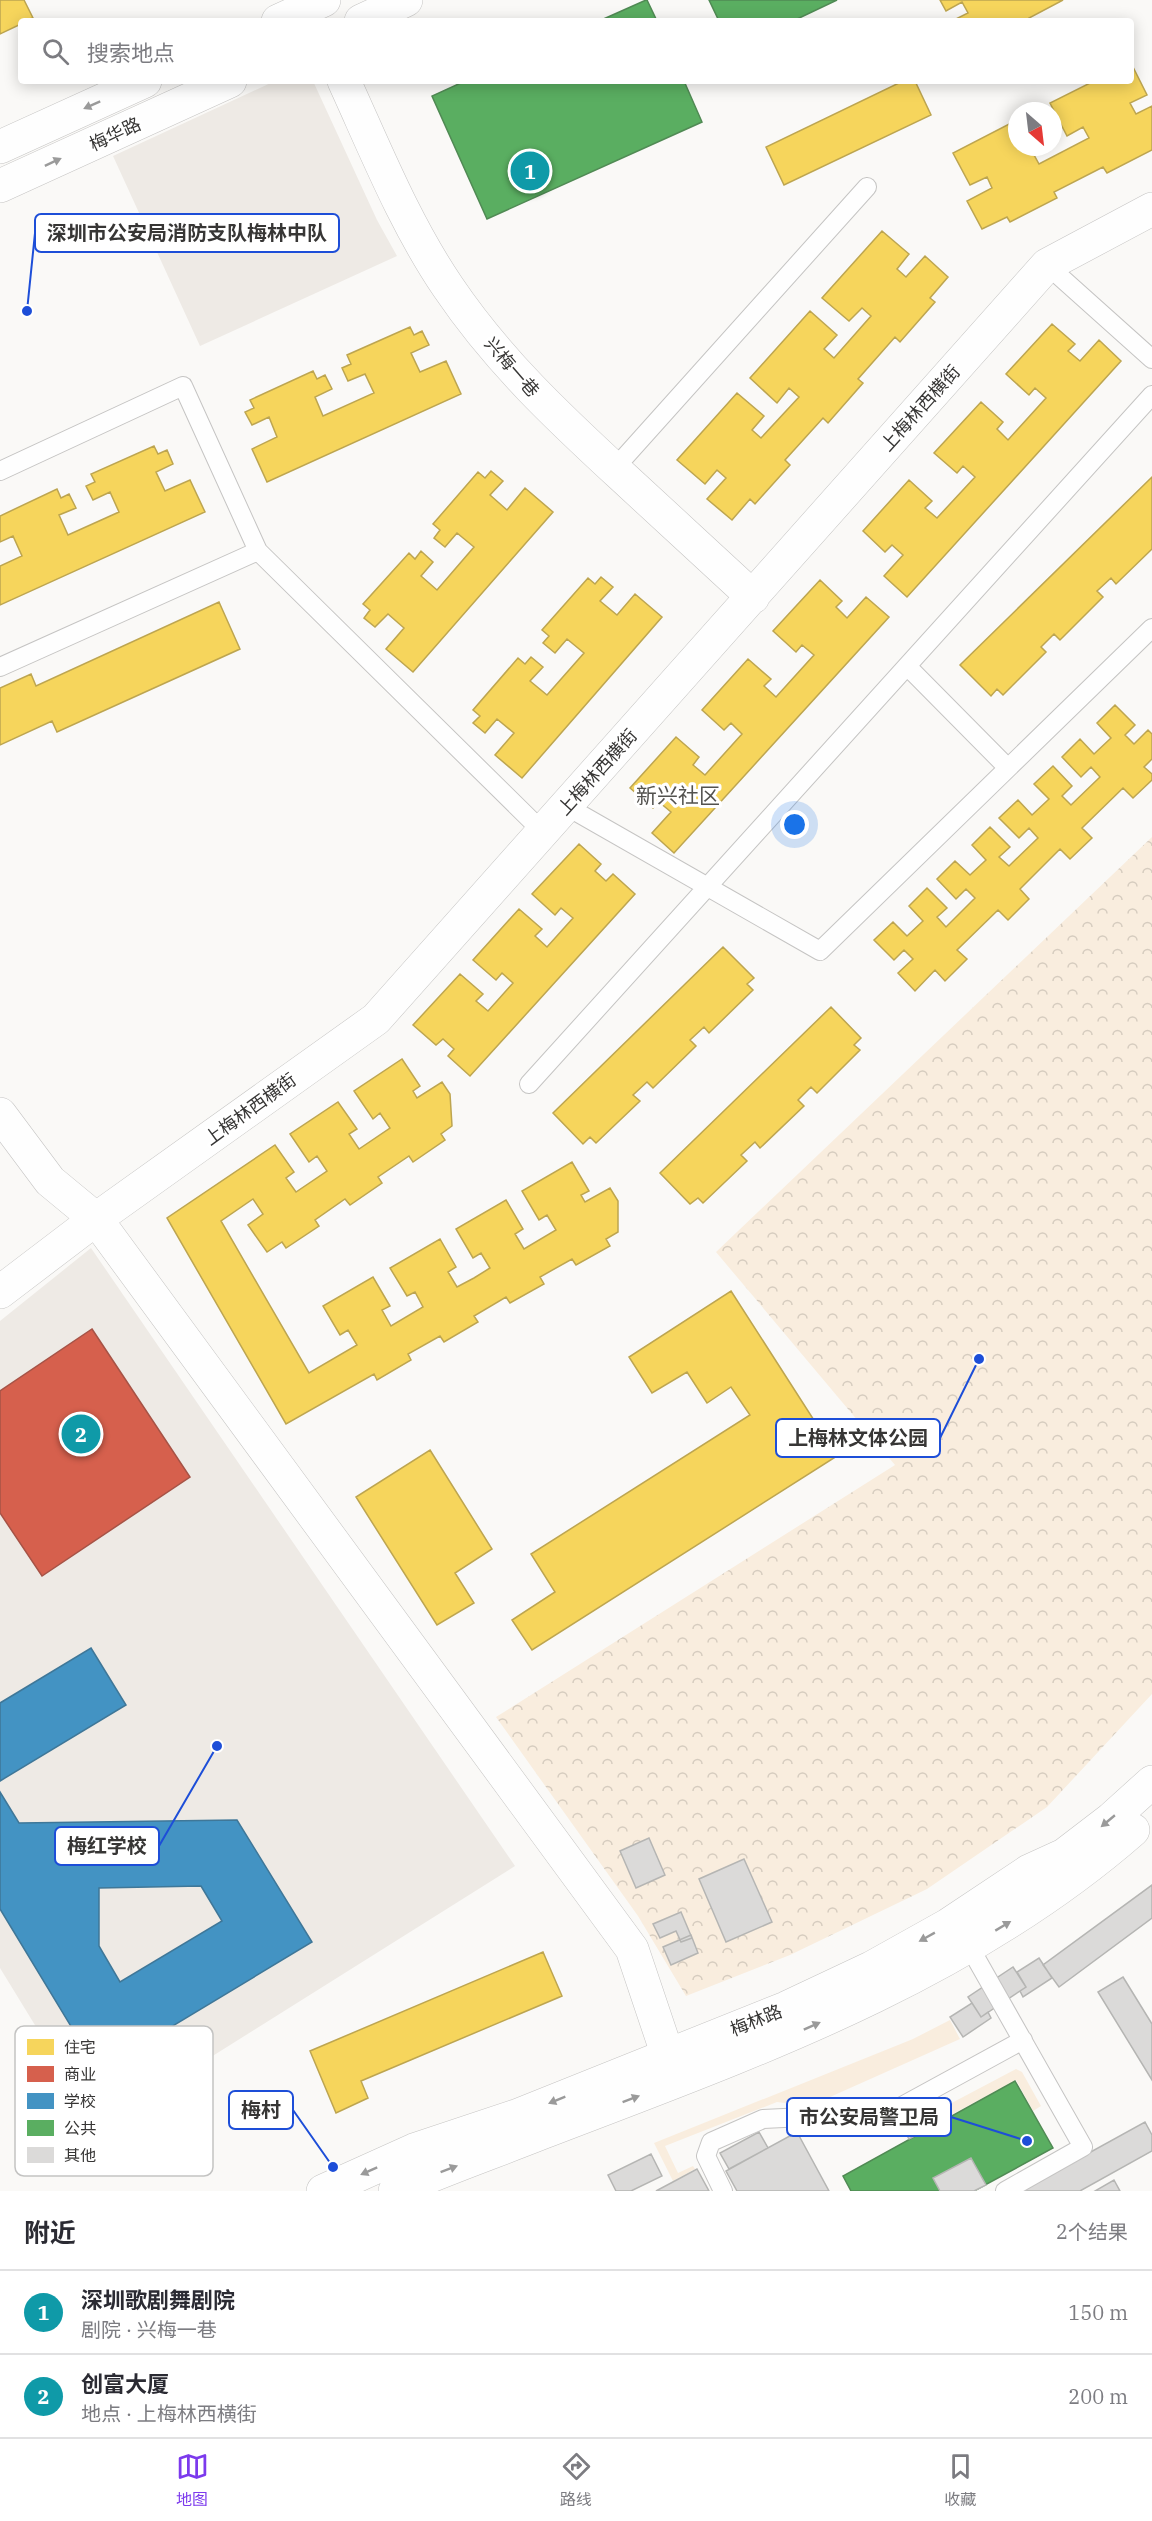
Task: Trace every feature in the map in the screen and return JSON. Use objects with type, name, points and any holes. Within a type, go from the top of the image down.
[{"type":"street","points":[[367,18],[406,0]]},
{"type":"street","points":[[288,18],[317,9]]},
{"type":"street","name":"梅华路","points":[[0,147],[138,84]]},
{"type":"street","name":"梅华路","points":[[0,186],[223,84]]},
{"type":"street","name":"兴梅一巷","points":[[345,84],[402,207],[447,286],[502,358],[532,392],[753,597]]},
{"type":"street","name":"上梅林西横街","points":[[0,1292],[96,1219],[376,1019],[1047,265],[1152,209]]},
{"type":"street","points":[[0,1114],[50,1181],[96,1219],[632,1949],[668,2056]]},
{"type":"street","name":"梅林路","points":[[324,2191],[414,2150],[516,2116],[786,2008],[871,1968],[948,1925],[1029,1871],[1065,1855],[1111,1819],[1152,1782]]},
{"type":"street","name":"梅林路","points":[[395,2191],[796,2033],[913,1978],[1056,1892],[1152,1814]]},
{"type":"lane","points":[[614,469],[867,187]]},
{"type":"lane","points":[[1047,265],[1152,358]]},
{"type":"lane","points":[[0,471],[183,386],[258,551],[543,832]]},
{"type":"lane","points":[[529,1084],[1152,395]]},
{"type":"lane","points":[[0,667],[258,551]]},
{"type":"lane","points":[[566,806],[820,951],[1152,628]]},
{"type":"lane","points":[[907,666],[1008,768]]},
{"type":"lane","points":[[969,1946],[1083,2147],[1005,2191]]},
{"type":"lane","points":[[723,2191],[706,2156],[711,2142],[763,2119],[825,2116],[846,2123],[882,2117],[1023,2040]]},
{"type":"shaded area","points":[[269,84],[314,84],[377,220],[397,256],[200,346],[113,156]]},
{"type":"shaded area","points":[[91,1248],[515,1866],[213,2056],[213,2026],[36,2026],[0,1968],[0,1321]]},
{"type":"green space","points":[[1152,837],[1152,1694],[1047,1807],[927,1889],[790,1955],[686,1996],[638,1916],[496,1717],[895,1465],[716,1252]]},
{"type":"green space","points":[[950,2020],[960,2039],[821,2101],[808,2106],[777,2102],[665,2146],[678,2173],[693,2166],[695,2169],[673,2181],[654,2143],[913,2039]]},
{"type":"green space","points":[[1016,2069],[1022,2072],[1041,2106],[1033,2111],[1016,2080],[951,2115],[946,2106]]},
{"type":"building: 住宅","points":[[0,0],[24,0],[33,18],[18,18],[18,25],[0,34]]},
{"type":"building: 住宅","points":[[940,0],[1063,0],[1029,18],[958,18],[968,13],[962,2],[946,11]]},
{"type":"building: 住宅","points":[[1134,69],[1147,95],[1130,103],[1136,114],[1152,106],[1152,150],[1107,173],[1103,167],[1054,192],[1057,198],[1010,222],[1007,217],[982,229],[967,201],[992,188],[987,177],[970,185],[953,153],[1008,125],[1008,156],[1035,156],[1039,164],[1054,156],[1062,156],[1062,152],[1089,138],[1083,127],[1067,136],[1062,126],[1062,102],[1052,102],[1088,84],[1134,84]]},
{"type":"building: 住宅","points":[[897,84],[916,84],[931,115],[784,185],[766,147]]},
{"type":"building: 住宅","points":[[882,231],[909,254],[897,269],[906,277],[925,256],[948,277],[930,298],[935,302],[900,342],[895,337],[858,379],[863,383],[828,423],[823,418],[785,460],[790,465],[755,504],[750,499],[732,520],[707,499],[726,478],[717,470],[705,484],[677,460],[737,393],[764,416],[752,430],[761,438],[799,397],[789,388],[777,403],[750,378],[810,311],[837,335],[824,349],[834,358],[871,316],[862,308],[849,321],[822,298]]},
{"type":"building: 住宅","points":[[1052,324],[1075,344],[1068,351],[1080,361],[1099,340],[1121,361],[907,597],[884,576],[903,555],[892,545],[885,552],[863,531],[909,480],[932,501],[925,508],[937,518],[975,477],[963,466],[957,473],[934,453],[981,402],[1003,422],[997,429],[1008,440],[1046,398],[1035,388],[1029,395],[1006,374]]},
{"type":"building: 住宅","points":[[410,327],[414,335],[422,331],[429,345],[411,353],[420,372],[446,361],[461,394],[267,482],[252,449],[277,437],[269,417],[252,425],[245,412],[254,408],[250,400],[313,371],[317,379],[325,375],[332,389],[315,397],[323,416],[374,393],[365,374],[348,381],[342,368],[351,364],[347,355]]},
{"type":"building: 住宅","points":[[154,446],[158,454],[167,450],[173,464],[156,472],[165,491],[190,480],[205,512],[0,605],[0,566],[22,556],[13,536],[0,542],[0,516],[57,489],[61,498],[69,494],[76,508],[59,515],[68,535],[119,512],[110,492],[93,500],[86,486],[95,482],[91,474]]},
{"type":"building: 住宅","points":[[491,471],[503,481],[490,495],[507,510],[525,488],[553,512],[413,672],[386,649],[404,628],[388,614],[375,627],[364,618],[370,610],[363,604],[409,553],[415,559],[421,551],[433,562],[421,576],[437,590],[474,547],[457,533],[445,547],[434,538],[440,530],[433,524],[478,472],[485,478]]},
{"type":"building: 住宅","points":[[1152,477],[1152,549],[1116,584],[1111,578],[1097,591],[1103,597],[1060,640],[1054,634],[1041,647],[1046,652],[1003,695],[997,689],[991,696],[960,665]]},
{"type":"building: 住宅","points":[[601,577],[613,587],[600,601],[617,615],[635,594],[662,617],[522,778],[495,755],[514,733],[497,719],[485,733],[473,723],[480,716],[473,710],[518,658],[525,664],[531,657],[543,667],[530,681],[547,695],[584,653],[567,639],[555,653],[543,643],[549,636],[542,630],[588,578],[595,584]]},
{"type":"building: 住宅","points":[[820,580],[842,601],[836,607],[847,618],[866,597],[889,617],[674,853],[652,833],[671,812],[659,802],[653,808],[630,788],[676,737],[699,757],[693,765],[705,775],[742,734],[731,723],[724,730],[702,710],[748,659],[771,679],[764,686],[776,697],[814,655],[802,645],[796,652],[773,631]]},
{"type":"building: 住宅","points":[[219,602],[240,649],[57,732],[52,721],[0,745],[0,688],[31,674],[36,686]]},
{"type":"building: 住宅","points":[[1115,705],[1135,725],[1125,735],[1134,744],[1148,730],[1152,734],[1152,759],[1144,767],[1152,774],[1152,780],[1133,798],[1123,788],[1082,828],[1092,838],[1070,859],[1060,849],[1020,889],[1029,899],[1008,920],[998,910],[957,950],[967,959],[945,981],[935,970],[915,991],[898,973],[913,959],[904,950],[894,960],[874,940],[893,922],[907,936],[923,921],[909,906],[927,888],[947,908],[937,917],[946,927],[975,898],[966,889],[956,899],[937,879],[955,861],[970,875],[986,860],[972,845],[990,827],[1010,847],[999,857],[1009,866],[1038,838],[1029,828],[1019,838],[999,818],[1018,800],[1032,815],[1049,799],[1034,784],[1053,766],[1072,786],[1062,796],[1071,805],[1100,777],[1091,767],[1081,777],[1062,757],[1080,739],[1094,754],[1111,738],[1097,723]]},
{"type":"building: 住宅","points":[[579,844],[601,864],[595,871],[606,881],[613,874],[635,894],[470,1076],[448,1056],[454,1049],[443,1039],[436,1045],[413,1025],[460,974],[483,994],[476,1001],[488,1011],[513,983],[502,973],[496,980],[473,960],[519,909],[542,929],[535,936],[547,947],[573,918],[561,908],[555,915],[532,894]]},
{"type":"building: 住宅","points":[[723,947],[754,978],[747,984],[753,990],[709,1033],[704,1027],[690,1040],[696,1046],[653,1088],[647,1082],[633,1095],[640,1101],[596,1143],[590,1137],[583,1144],[553,1113]]},
{"type":"building: 住宅","points":[[831,1007],[861,1038],[854,1045],[860,1050],[817,1093],[811,1087],[798,1100],[804,1106],[760,1148],[755,1142],[741,1155],[747,1161],[703,1203],[698,1198],[690,1204],[660,1173]]},
{"type":"building: 住宅","points":[[402,1059],[420,1086],[413,1091],[417,1098],[442,1082],[450,1094],[452,1126],[441,1134],[445,1140],[413,1162],[409,1156],[378,1177],[382,1183],[350,1205],[345,1199],[315,1220],[319,1226],[286,1248],[282,1242],[267,1252],[248,1225],[263,1214],[253,1199],[221,1221],[309,1373],[357,1345],[348,1330],[340,1335],[323,1306],[373,1277],[390,1306],[382,1310],[391,1326],[423,1307],[415,1292],[407,1296],[390,1268],[440,1239],[456,1267],[448,1272],[457,1287],[474,1278],[490,1268],[481,1253],[473,1258],[456,1229],[506,1200],[523,1229],[515,1234],[524,1249],[556,1230],[547,1215],[539,1220],[522,1191],[572,1162],[589,1191],[581,1195],[585,1202],[610,1188],[618,1201],[618,1232],[606,1239],[610,1246],[576,1265],[572,1259],[540,1277],[544,1284],[510,1303],[506,1297],[474,1316],[478,1322],[444,1342],[440,1336],[408,1354],[411,1360],[377,1380],[374,1374],[286,1424],[167,1218],[275,1145],[294,1172],[286,1178],[296,1192],[327,1171],[317,1156],[309,1162],[290,1134],[338,1102],[357,1129],[349,1134],[359,1149],[390,1128],[380,1113],[373,1119],[354,1091]]},
{"type":"building: 住宅","points":[[731,1291],[837,1456],[532,1650],[512,1620],[555,1592],[531,1554],[750,1415],[731,1387],[707,1403],[687,1372],[652,1393],[629,1357]]},
{"type":"building: 住宅","points":[[430,1450],[492,1549],[455,1573],[474,1603],[437,1625],[356,1497]]},
{"type":"building: 住宅","points":[[543,1952],[562,1996],[361,2081],[368,2098],[336,2113],[310,2051]]},
{"type":"building: 商业","points":[[92,1329],[190,1477],[42,1576],[0,1513],[0,1391]]},
{"type":"building: 学校","points":[[91,1648],[126,1705],[0,1781],[0,1703]]},
{"type":"building: 学校","points":[[0,1792],[19,1823],[237,1820],[312,1942],[173,2026],[71,2026],[0,1909]],"holes":[[[201,1886],[222,1921],[120,1982],[99,1946],[99,1888]]]},
{"type":"building: 公共","points":[[646,0],[656,18],[606,18]]},
{"type":"building: 公共","points":[[709,0],[837,0],[799,18],[718,18]]},
{"type":"building: 公共","points":[[458,84],[685,84],[702,122],[487,219],[432,96]]},
{"type":"building: 公共","points":[[1015,2081],[1053,2148],[974,2191],[851,2191],[843,2176]]},
{"type":"building: 其他","points":[[649,1838],[665,1875],[636,1888],[620,1851]]},
{"type":"building: 其他","points":[[744,1859],[772,1922],[726,1942],[699,1879]]},
{"type":"building: 其他","points":[[1152,1885],[1152,1918],[1059,1987],[1043,1965]]},
{"type":"building: 其他","points":[[681,1912],[692,1938],[681,1942],[676,1931],[660,1938],[653,1924]]},
{"type":"building: 其他","points":[[691,1935],[698,1953],[671,1965],[663,1947]]},
{"type":"building: 其他","points":[[1039,1958],[1052,1978],[1023,1997],[1020,1991],[1026,1987],[1017,1972]]},
{"type":"building: 其他","points":[[1013,1967],[1026,1987],[981,2017],[968,1997]]},
{"type":"building: 其他","points":[[1123,1977],[1152,2024],[1152,2080],[1098,1992]]},
{"type":"building: 其他","points":[[972,2003],[981,2017],[988,2012],[991,2018],[963,2037],[950,2017]]},
{"type":"building: 其他","points":[[945,2107],[951,2117],[909,2139],[904,2130]]},
{"type":"building: 其他","points":[[1145,2122],[1152,2135],[1152,2151],[1080,2191],[1020,2191]]},
{"type":"building: 其他","points":[[759,2132],[768,2148],[729,2169],[720,2153]]},
{"type":"building: 其他","points":[[797,2132],[829,2191],[737,2191],[726,2171]]},
{"type":"building: 其他","points":[[651,2154],[662,2176],[631,2191],[616,2191],[608,2175]]},
{"type":"building: 其他","points":[[971,2158],[986,2185],[974,2191],[940,2191],[933,2178]]},
{"type":"building: 其他","points":[[697,2169],[709,2191],[656,2191],[671,2183]]},
{"type":"building: 其他","points":[[1114,2180],[1120,2191],[1095,2191]]},
{"type":"place","name":"深圳歌剧舞剧院","points":[[530,171]]},
{"type":"place","name":"深圳市公安局消防支队梅林中队","points":[[27,311]]},
{"type":"place","name":"上梅林文体公园","points":[[979,1359]]},
{"type":"place","name":"创富大厦","points":[[81,1434]]},
{"type":"place","name":"梅红学校","points":[[217,1746]]},
{"type":"place","name":"市公安局警卫局","points":[[1027,2141]]},
{"type":"place","name":"梅村","points":[[333,2167]]},
{"type":"district","name":"新兴社区","points":[[678,795]]}]
